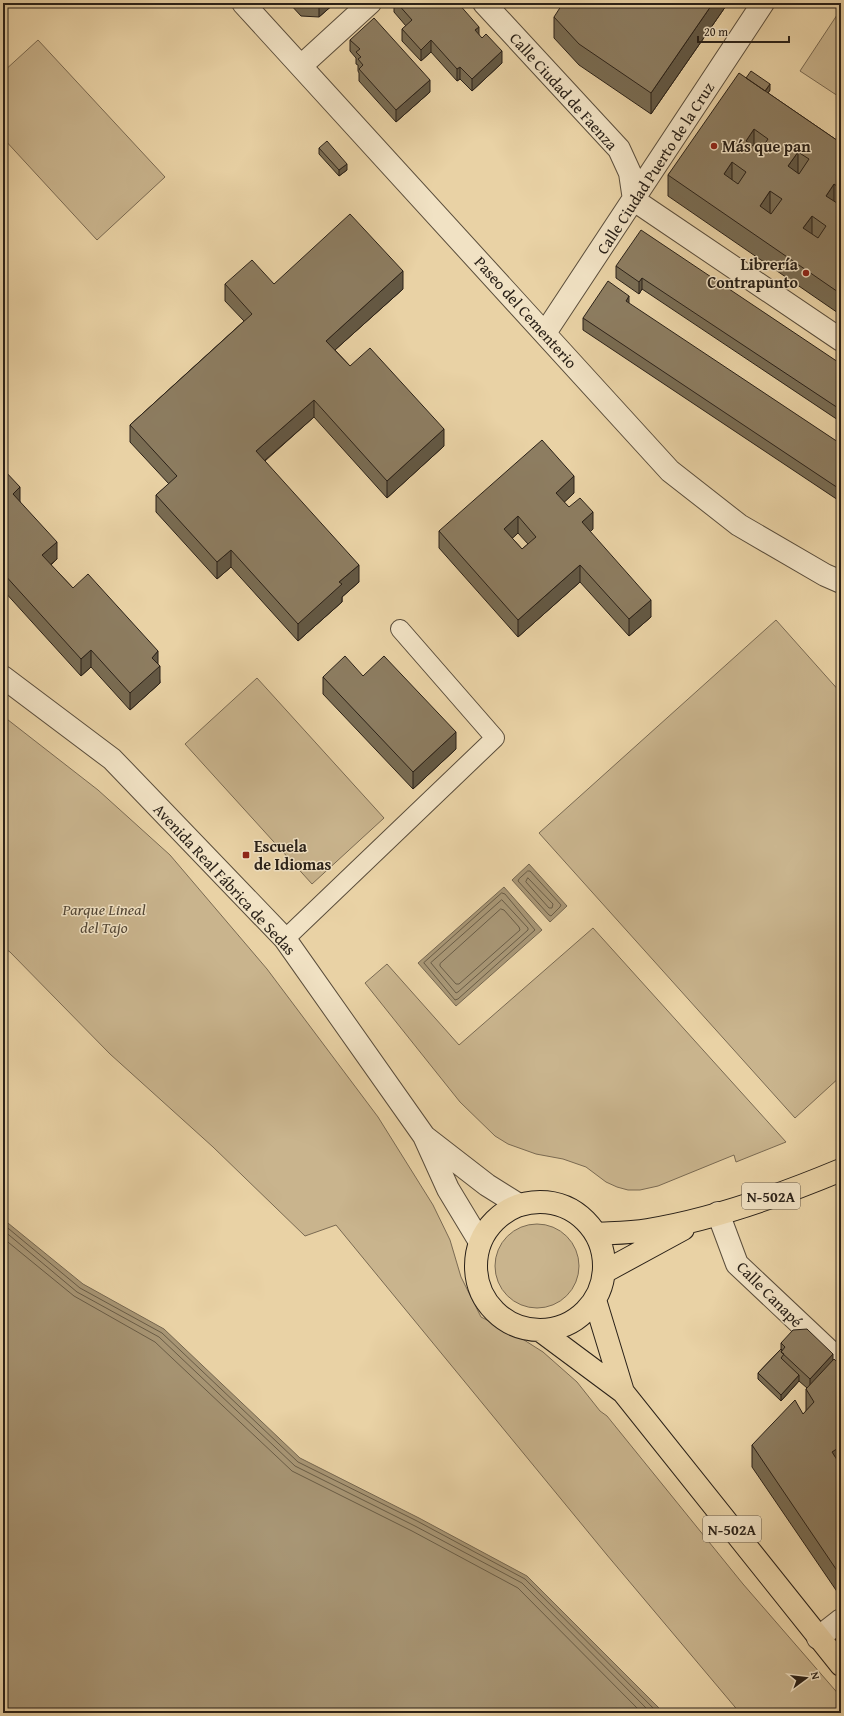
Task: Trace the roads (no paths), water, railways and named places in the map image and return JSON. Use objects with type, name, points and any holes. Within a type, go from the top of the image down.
[{"type":"main road","name":"N-502A","points":[[596,1234],[647,1230],[709,1217],[804,1186],[841,1170]]},
{"type":"main road","name":"N-502A","points":[[541,1331],[572,1322],[595,1300],[601,1287],[604,1272],[604,1257],[596,1234],[578,1214],[555,1203],[519,1205],[495,1220],[480,1242],[476,1264],[479,1287],[490,1307],[510,1324],[541,1331],[623,1392],[841,1665]]},
{"type":"main road","name":"N-502A","points":[[604,1272],[709,1217]]},
{"type":"main road","name":"N-502A","points":[[595,1300],[623,1392]]},
{"type":"street","name":"Paseo del Cementerio","points":[[244,3],[670,471],[739,525],[825,575],[841,582]]},
{"type":"street","points":[[301,66],[370,3]]},
{"type":"street","name":"Calle Ciudad de Faenza","points":[[484,3],[619,149],[630,173],[634,200]]},
{"type":"street","name":"Calle Ciudad Puerto de la Cruz","points":[[545,333],[763,3]]},
{"type":"street","points":[[634,200],[841,340]]},
{"type":"street","name":"Avenida Real Fábrica de Sedas","points":[[3,677],[112,759],[285,939],[424,1136],[448,1189],[480,1242]]},
{"type":"street","name":"Avenida Real Fábrica de Sedas","points":[[424,1136],[487,1185],[519,1205]]},
{"type":"street","name":"Calle Canapé","points":[[709,1217],[737,1264],[841,1362]]},
{"type":"street","points":[[818,1638],[841,1620]]},
{"type":"lane","points":[[285,939],[495,738],[400,629]]},
{"type":"water","points":[[529,864],[567,906],[550,922],[512,880]]},
{"type":"water","points":[[504,887],[542,930],[456,1006],[418,963]]},
{"type":"water","points":[[3,1219],[83,1284],[164,1329],[300,1458],[419,1518],[527,1576],[664,1713],[3,1713]]},
{"type":"place","name":"Más que pan","points":[[714,146]]},
{"type":"place","name":"Librería Contrapunto","points":[[806,273]]},
{"type":"place","name":"Escuela de Idiomas","points":[[246,855]]},
{"type":"park label","name":"Parque Lineal del Tajo","points":[[104,918]]}]
